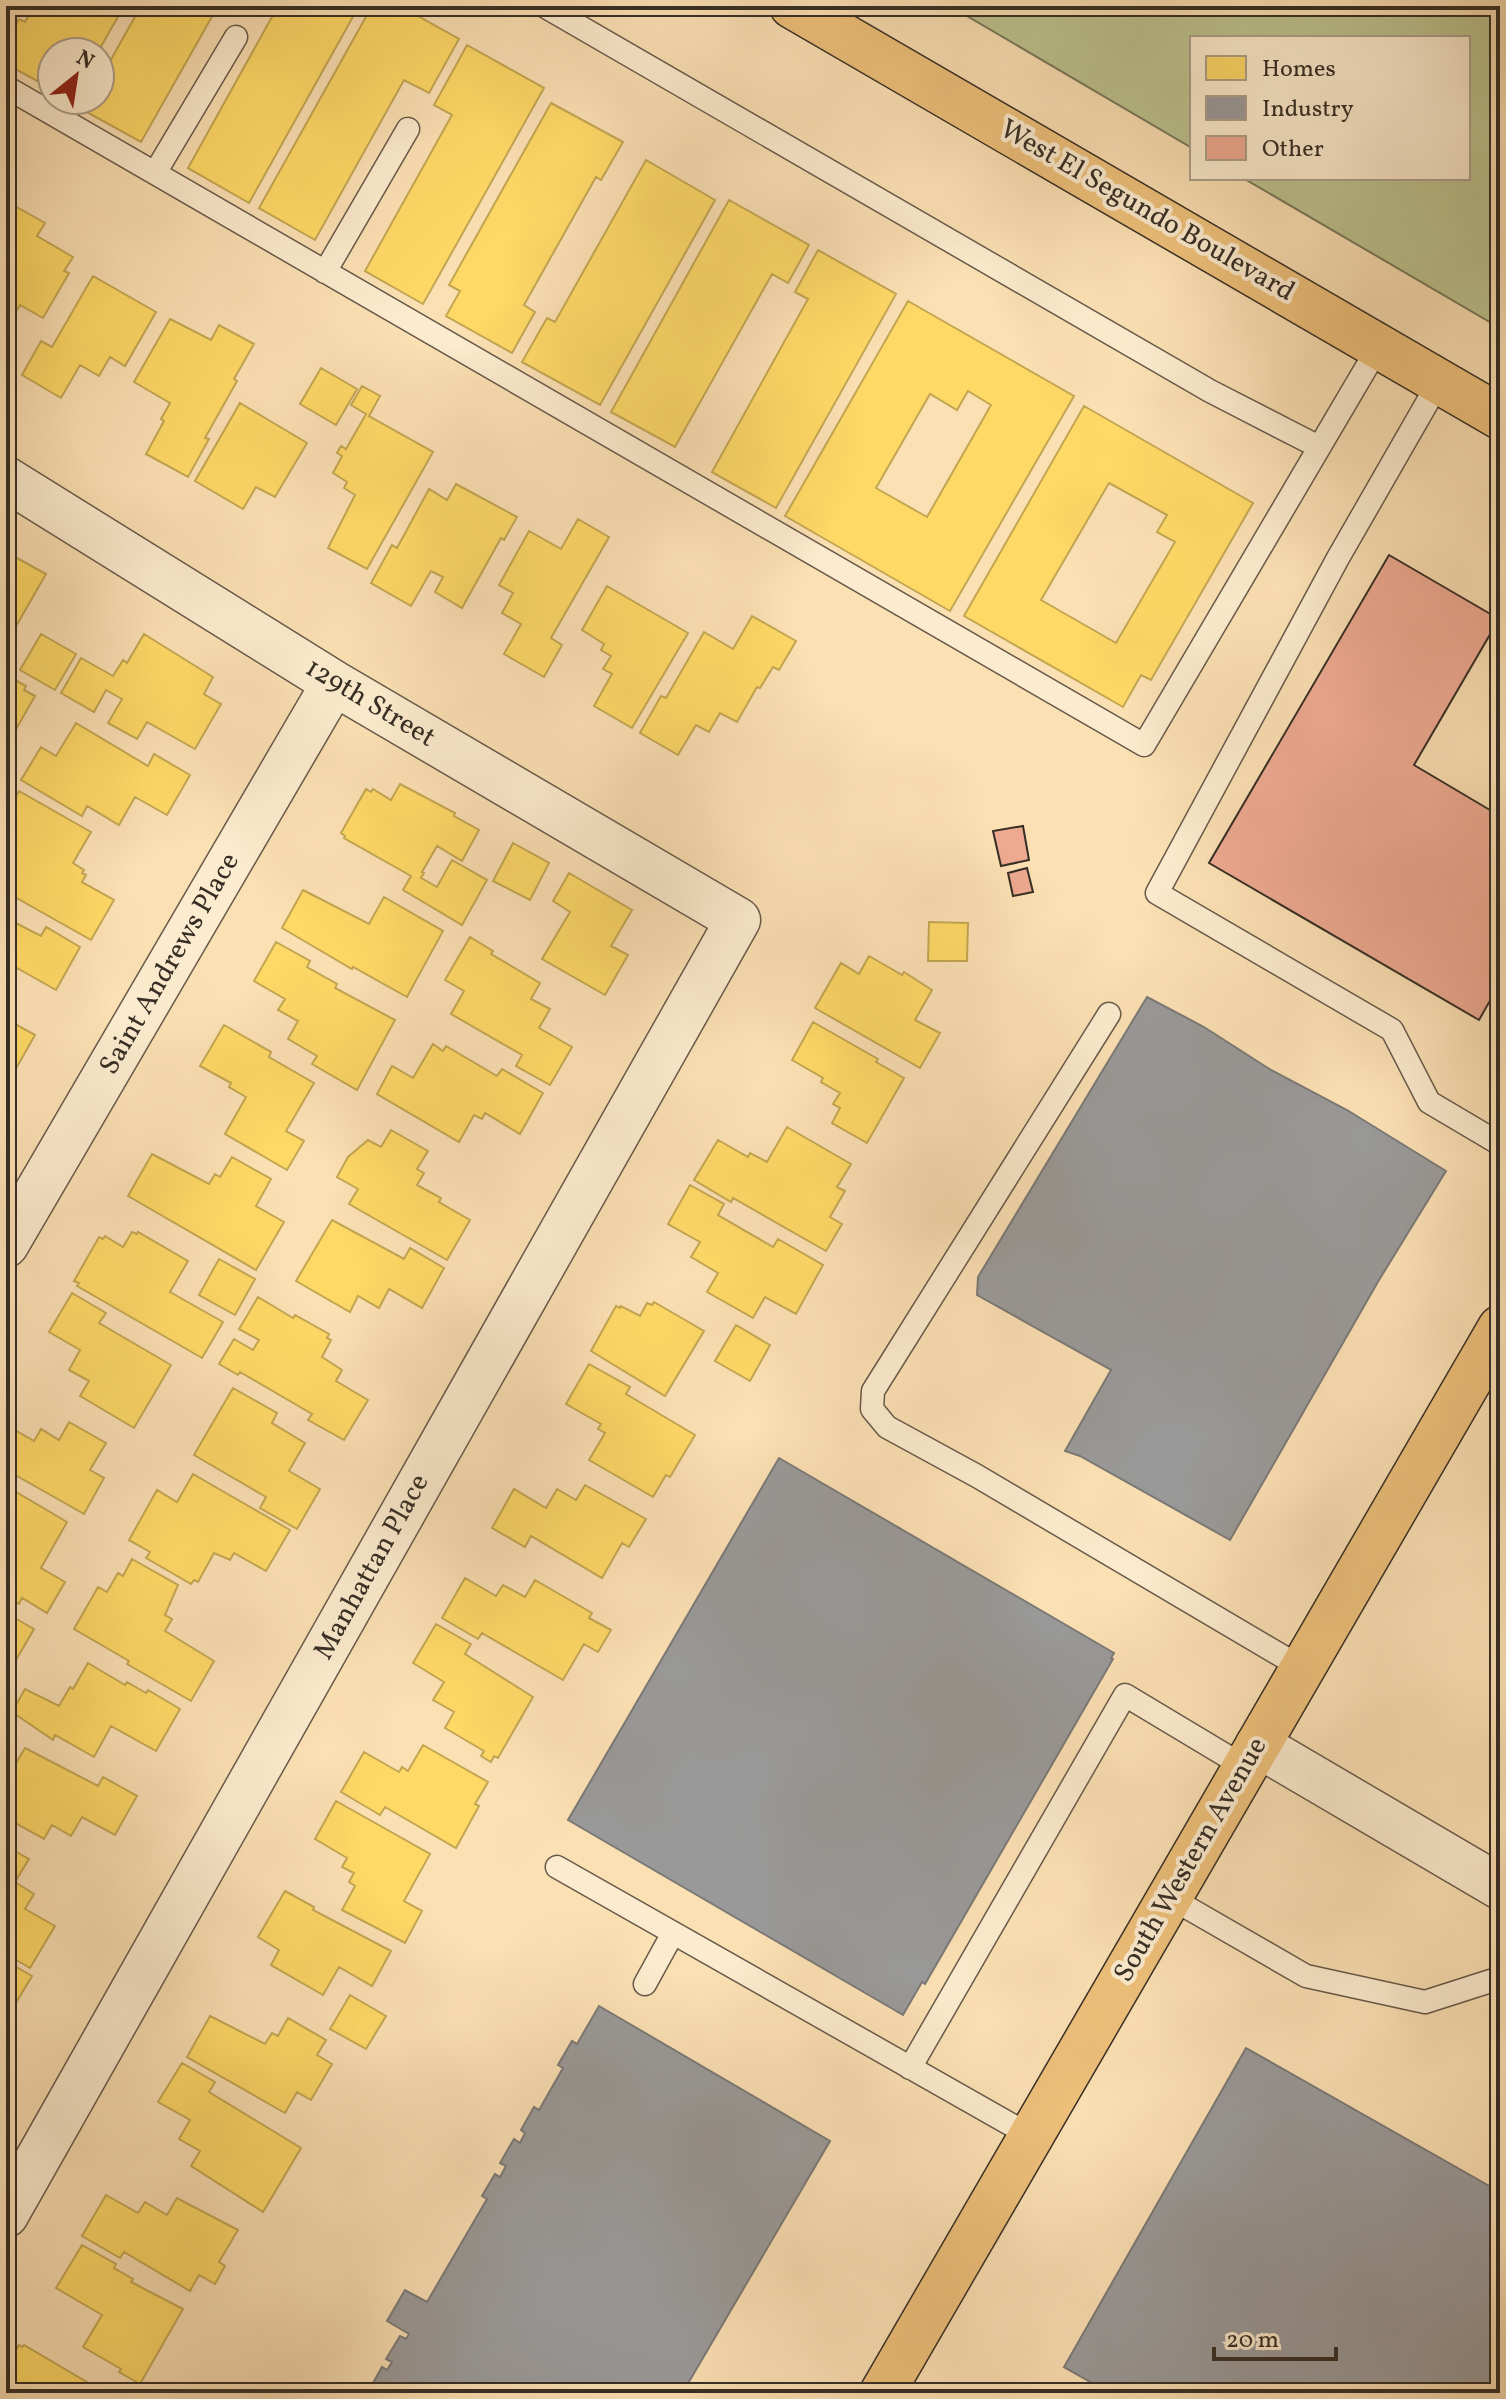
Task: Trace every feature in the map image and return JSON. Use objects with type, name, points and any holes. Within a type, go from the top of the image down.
[{"type":"main road","name":"West El Segundo Boulevard","points":[[792,6],[1500,417]]},
{"type":"main road","name":"South Western Avenue","points":[[882,2393],[1500,1328]]},
{"type":"street","name":"129th Street","points":[[6,479],[334,683],[738,920]]},
{"type":"street","name":"Saint Andrews Place","points":[[6,1245],[334,683]]},
{"type":"street","name":"Manhattan Place","points":[[6,2215],[738,920]]},
{"type":"street","points":[[1251,1756],[1500,1887]]},
{"type":"lane","points":[[544,6],[1210,391],[1319,447]]},
{"type":"lane","points":[[155,173],[236,37]]},
{"type":"lane","points":[[6,87],[1144,745],[1379,346]]},
{"type":"lane","points":[[325,272],[408,129]]},
{"type":"lane","points":[[1439,382],[1338,558],[1157,893],[1392,1030],[1429,1102],[1500,1144]]},
{"type":"lane","points":[[1109,1014],[873,1391],[872,1409],[887,1427],[977,1476],[1302,1668]]},
{"type":"lane","points":[[910,2068],[1125,1695],[1251,1756]]},
{"type":"lane","points":[[557,1867],[1031,2136]]},
{"type":"lane","points":[[1169,1897],[1306,1976],[1425,2002],[1500,1978]]},
{"type":"lane","points":[[645,1984],[673,1933]]},
{"type":"green space","points":[[950,6],[1500,6],[1500,328],[1246,180],[1470,180],[1470,36],[1190,36],[1190,147]]},
{"type":"building: Homes","points":[[34,6],[124,6],[107,36],[36,36],[36,80],[6,64],[6,42],[19,19],[25,22]]},
{"type":"building: Homes","points":[[141,6],[218,6],[141,142],[94,116],[116,116],[116,51]]},
{"type":"building: Homes","points":[[278,6],[359,6],[249,203],[188,168]]},
{"type":"building: Homes","points":[[372,6],[400,6],[459,39],[429,93],[404,80],[315,240],[259,208]]},
{"type":"building: Homes","points":[[467,45],[544,88],[423,304],[365,271],[452,115],[434,105]]},
{"type":"building: Homes","points":[[551,103],[623,142],[601,180],[596,177],[524,305],[535,312],[512,353],[446,316],[460,291],[449,285]]},
{"type":"building: Homes","points":[[646,160],[715,200],[600,405],[522,362],[547,318],[555,322]]},
{"type":"building: Homes","points":[[729,200],[809,245],[788,283],[772,274],[675,447],[611,412]]},
{"type":"building: Homes","points":[[6,201],[45,223],[37,236],[73,257],[64,271],[69,273],[43,318],[20,305],[17,310],[8,305],[6,308]]},
{"type":"building: Homes","points":[[818,250],[896,294],[776,508],[712,472],[808,299],[795,292]]},
{"type":"building: Homes","points":[[93,276],[156,312],[125,366],[110,357],[99,376],[80,365],[61,398],[22,375],[41,341],[52,347]]},
{"type":"building: Homes","points":[[908,301],[1074,396],[950,611],[785,516]],"holes":[[[968,391],[991,405],[927,517],[876,488],[930,394],[957,410]]]},
{"type":"building: Homes","points":[[170,319],[211,340],[219,325],[254,344],[188,477],[146,454],[170,403],[134,382]]},
{"type":"building: Homes","points":[[321,368],[357,389],[336,425],[300,404]]},
{"type":"building: Homes","points":[[362,386],[380,396],[369,416],[433,452],[367,569],[328,548],[355,495],[344,488],[347,482],[333,473],[342,456],[337,453],[341,446],[346,449],[366,414],[351,405]]},
{"type":"building: Homes","points":[[240,403],[307,443],[275,497],[256,487],[243,509],[195,481]]},
{"type":"building: Homes","points":[[1084,406],[1253,503],[1151,680],[1141,675],[1123,707],[964,616]],"holes":[[[1109,483],[1167,515],[1157,532],[1175,542],[1116,643],[1041,600]]]},
{"type":"building: Homes","points":[[456,484],[517,517],[504,540],[501,538],[462,608],[435,592],[443,577],[431,571],[411,606],[371,583],[392,545],[397,548],[429,489],[447,500]]},
{"type":"building: Homes","points":[[578,519],[609,537],[551,638],[562,645],[544,677],[504,654],[521,624],[502,613],[513,593],[499,585],[529,531],[561,549]]},
{"type":"building: Homes","points":[[6,552],[46,574],[11,635],[6,632]]},
{"type":"building: Homes","points":[[607,586],[688,633],[632,728],[594,706],[612,674],[603,669],[611,656],[601,650],[604,644],[582,630]]},
{"type":"building: Homes","points":[[752,616],[796,641],[779,670],[773,667],[760,688],[757,687],[737,722],[720,713],[709,732],[696,725],[678,755],[640,733],[661,696],[666,698],[704,632],[733,649]]},
{"type":"building: Homes","points":[[41,634],[76,654],[55,690],[20,670]]},
{"type":"building: Homes","points":[[144,634],[213,677],[204,694],[221,704],[195,749],[147,722],[137,739],[108,723],[122,699],[106,690],[94,712],[61,693],[81,658],[113,676],[123,660],[127,663]]},
{"type":"building: Homes","points":[[6,675],[26,686],[24,690],[35,696],[6,747]]},
{"type":"building: Homes","points":[[76,723],[148,766],[154,754],[190,775],[167,815],[135,797],[119,825],[87,806],[82,816],[21,780],[41,747],[56,756]]},
{"type":"building: Homes","points":[[400,784],[455,813],[454,816],[479,830],[462,861],[437,846],[422,872],[421,878],[437,887],[452,860],[487,880],[462,925],[403,890],[411,876],[344,838],[341,833],[366,789],[371,792],[373,789],[391,800]]},
{"type":"building: Homes","points":[[19,791],[91,832],[73,863],[84,870],[82,873],[86,875],[82,882],[114,900],[91,940],[6,892],[6,814]]},
{"type":"building: Homes","points":[[513,843],[549,863],[530,900],[493,881]]},
{"type":"building: Homes","points":[[569,873],[632,910],[611,946],[628,955],[605,995],[542,959],[570,912],[553,901]]},
{"type":"building: Homes","points":[[303,890],[369,924],[384,897],[443,931],[407,997],[282,928]]},
{"type":"building: Homes","points":[[6,918],[41,936],[46,927],[80,947],[56,990],[17,968],[6,988]]},
{"type":"building: Homes","points":[[929,922],[968,923],[967,961],[928,961]]},
{"type":"building: Homes","points":[[470,937],[493,951],[491,954],[540,983],[531,999],[550,1009],[539,1028],[572,1047],[550,1085],[516,1066],[522,1055],[451,1014],[464,991],[445,980]]},
{"type":"building: Homes","points":[[276,942],[310,961],[307,967],[337,984],[335,988],[395,1020],[357,1090],[312,1064],[317,1056],[288,1039],[298,1021],[278,1010],[285,999],[254,981]]},
{"type":"building: Homes","points":[[869,956],[902,975],[904,972],[932,990],[915,1020],[940,1033],[920,1068],[815,1008],[841,963],[859,974]]},
{"type":"building: Homes","points":[[6,1019],[35,1035],[13,1074],[6,1070]]},
{"type":"building: Homes","points":[[813,1022],[878,1059],[876,1062],[904,1078],[867,1143],[832,1123],[840,1108],[833,1104],[840,1093],[821,1082],[823,1078],[792,1060]]},
{"type":"building: Homes","points":[[224,1025],[271,1052],[269,1057],[314,1083],[286,1131],[304,1141],[287,1170],[225,1134],[246,1097],[229,1087],[231,1083],[200,1066]]},
{"type":"building: Homes","points":[[433,1044],[443,1051],[446,1046],[497,1076],[502,1069],[543,1093],[520,1134],[485,1113],[482,1119],[474,1115],[459,1142],[377,1094],[392,1066],[413,1078]]},
{"type":"building: Homes","points":[[787,1127],[851,1164],[837,1187],[845,1191],[830,1217],[842,1224],[826,1251],[733,1198],[731,1202],[694,1180],[718,1140],[748,1157],[750,1153],[767,1162]]},
{"type":"building: Homes","points":[[391,1130],[428,1151],[417,1169],[424,1173],[417,1185],[470,1220],[447,1260],[349,1204],[358,1189],[337,1177],[348,1157],[368,1140],[381,1147]]},
{"type":"building: Homes","points":[[152,1154],[209,1184],[215,1174],[220,1177],[232,1157],[271,1179],[256,1206],[284,1222],[256,1270],[128,1196]]},
{"type":"building: Homes","points":[[690,1185],[724,1204],[718,1215],[773,1247],[778,1239],[823,1265],[796,1314],[765,1297],[753,1318],[707,1292],[718,1273],[691,1257],[700,1242],[668,1224]]},
{"type":"building: Homes","points":[[332,1220],[404,1259],[410,1248],[444,1268],[422,1308],[389,1289],[379,1308],[358,1296],[350,1312],[296,1281]]},
{"type":"building: Homes","points":[[132,1232],[138,1232],[188,1261],[170,1292],[223,1322],[202,1358],[77,1286],[79,1283],[74,1281],[99,1237],[103,1239],[105,1236],[123,1247]]},
{"type":"building: Homes","points":[[219,1259],[255,1279],[235,1315],[199,1295]]},
{"type":"building: Homes","points":[[72,1293],[106,1313],[99,1323],[171,1365],[134,1428],[80,1396],[89,1381],[69,1370],[80,1350],[49,1332]]},
{"type":"building: Homes","points":[[258,1297],[293,1318],[295,1315],[329,1334],[327,1338],[331,1340],[322,1357],[342,1370],[336,1381],[368,1400],[344,1440],[308,1420],[312,1414],[240,1372],[238,1375],[219,1364],[234,1339],[253,1350],[259,1340],[239,1329]]},
{"type":"building: Homes","points":[[654,1302],[704,1331],[665,1396],[591,1351],[616,1306],[640,1316],[647,1303],[652,1305]]},
{"type":"building: Homes","points":[[736,1325],[770,1345],[750,1381],[715,1361]]},
{"type":"building: Homes","points":[[589,1364],[630,1387],[626,1394],[695,1435],[670,1477],[666,1475],[653,1497],[589,1460],[605,1433],[598,1429],[601,1424],[566,1404]]},
{"type":"building: Homes","points":[[233,1388],[277,1413],[272,1423],[305,1443],[289,1471],[320,1489],[297,1529],[260,1508],[266,1497],[194,1455]]},
{"type":"building: Homes","points":[[69,1422],[106,1443],[90,1470],[104,1478],[84,1514],[17,1476],[14,1481],[6,1477],[6,1425],[34,1441],[41,1429],[59,1440]]},
{"type":"building: Homes","points":[[193,1474],[290,1530],[266,1571],[234,1553],[230,1560],[214,1553],[198,1582],[194,1580],[191,1584],[146,1558],[150,1552],[129,1540],[157,1490],[177,1502]]},
{"type":"building: Homes","points":[[585,1485],[646,1519],[629,1547],[622,1543],[602,1578],[531,1536],[525,1547],[492,1528],[514,1489],[546,1508],[557,1489],[576,1500]]},
{"type":"building: Homes","points":[[6,1486],[67,1522],[41,1568],[65,1582],[47,1613],[22,1598],[19,1604],[6,1597]]},
{"type":"building: Homes","points":[[132,1559],[178,1585],[165,1615],[172,1619],[165,1631],[214,1661],[191,1701],[74,1629],[98,1587],[107,1592],[118,1573],[123,1576]]},
{"type":"building: Homes","points":[[465,1578],[496,1596],[503,1585],[525,1597],[535,1580],[592,1613],[589,1618],[611,1630],[598,1652],[584,1644],[563,1680],[482,1633],[478,1639],[442,1618]]},
{"type":"building: Homes","points":[[6,1613],[34,1629],[8,1674],[12,1677],[6,1688]]},
{"type":"building: Homes","points":[[436,1624],[471,1644],[465,1654],[533,1697],[498,1758],[494,1756],[491,1762],[481,1756],[484,1751],[445,1728],[454,1712],[433,1700],[444,1682],[413,1663]]},
{"type":"building: Homes","points":[[88,1663],[125,1685],[127,1682],[146,1693],[148,1690],[180,1709],[156,1751],[111,1726],[94,1757],[55,1735],[53,1740],[12,1712],[25,1689],[59,1706]]},
{"type":"building: Homes","points":[[423,1745],[488,1782],[456,1848],[385,1807],[380,1815],[341,1792],[364,1752],[399,1772],[402,1767],[408,1771]]},
{"type":"building: Homes","points":[[25,1748],[98,1786],[103,1777],[137,1796],[115,1835],[82,1817],[71,1836],[52,1825],[44,1839],[6,1818],[6,1780]]},
{"type":"building: Homes","points":[[336,1801],[430,1854],[404,1901],[422,1911],[405,1943],[342,1910],[355,1886],[349,1882],[354,1873],[342,1867],[347,1858],[315,1839]]},
{"type":"building: Homes","points":[[6,1846],[29,1859],[15,1882],[34,1894],[25,1909],[55,1926],[30,1968],[6,1954]]},
{"type":"building: Homes","points":[[285,1891],[314,1907],[313,1910],[391,1951],[372,1986],[339,1967],[323,1995],[271,1965],[279,1950],[258,1937]]},
{"type":"building: Homes","points":[[6,1961],[32,1976],[8,2016],[6,2015]]},
{"type":"building: Homes","points":[[350,1995],[386,2016],[366,2049],[330,2029]]},
{"type":"building: Homes","points":[[210,2016],[265,2044],[272,2033],[278,2036],[288,2018],[326,2040],[317,2055],[332,2064],[311,2100],[297,2092],[285,2113],[187,2057]]},
{"type":"building: Homes","points":[[182,2063],[215,2082],[209,2092],[301,2148],[263,2212],[191,2166],[200,2151],[179,2139],[190,2120],[158,2102]]},
{"type":"building: Homes","points":[[106,2195],[138,2213],[145,2202],[167,2215],[177,2198],[238,2230],[219,2262],[225,2266],[215,2284],[199,2275],[190,2291],[124,2252],[120,2258],[82,2236]]},
{"type":"building: Homes","points":[[82,2245],[116,2264],[114,2268],[133,2279],[131,2282],[183,2309],[140,2384],[83,2347],[102,2315],[56,2288]]},
{"type":"building: Homes","points":[[19,2345],[24,2345],[97,2388],[94,2393],[6,2393],[6,2367]]},
{"type":"building: Industry","points":[[1147,997],[1204,1027],[1271,1070],[1347,1110],[1446,1171],[1379,1280],[1230,1540],[1080,1456],[1065,1451],[1111,1370],[977,1295],[978,1277]]},
{"type":"building: Industry","points":[[779,1458],[1114,1653],[925,1984],[922,1982],[903,2015],[568,1820]]},
{"type":"building: Industry","points":[[599,2006],[830,2141],[685,2393],[368,2392],[382,2367],[387,2370],[392,2362],[386,2359],[400,2336],[406,2339],[409,2334],[387,2321],[405,2290],[427,2302],[487,2199],[482,2196],[495,2174],[500,2177],[506,2166],[500,2163],[514,2139],[520,2143],[525,2133],[521,2130],[534,2107],[539,2110],[563,2068],[558,2065],[572,2041],[577,2044]]},
{"type":"building: Industry","points":[[1246,2048],[1500,2192],[1500,2393],[1110,2393],[1064,2367]]},
{"type":"building: Other","points":[[1389,555],[1499,619],[1414,765],[1500,816],[1500,983],[1479,1020],[1209,863]]},
{"type":"building: Other","points":[[1023,826],[1029,860],[1001,866],[993,831]]},
{"type":"building: Other","points":[[1027,868],[1033,892],[1013,896],[1008,873]]}]
